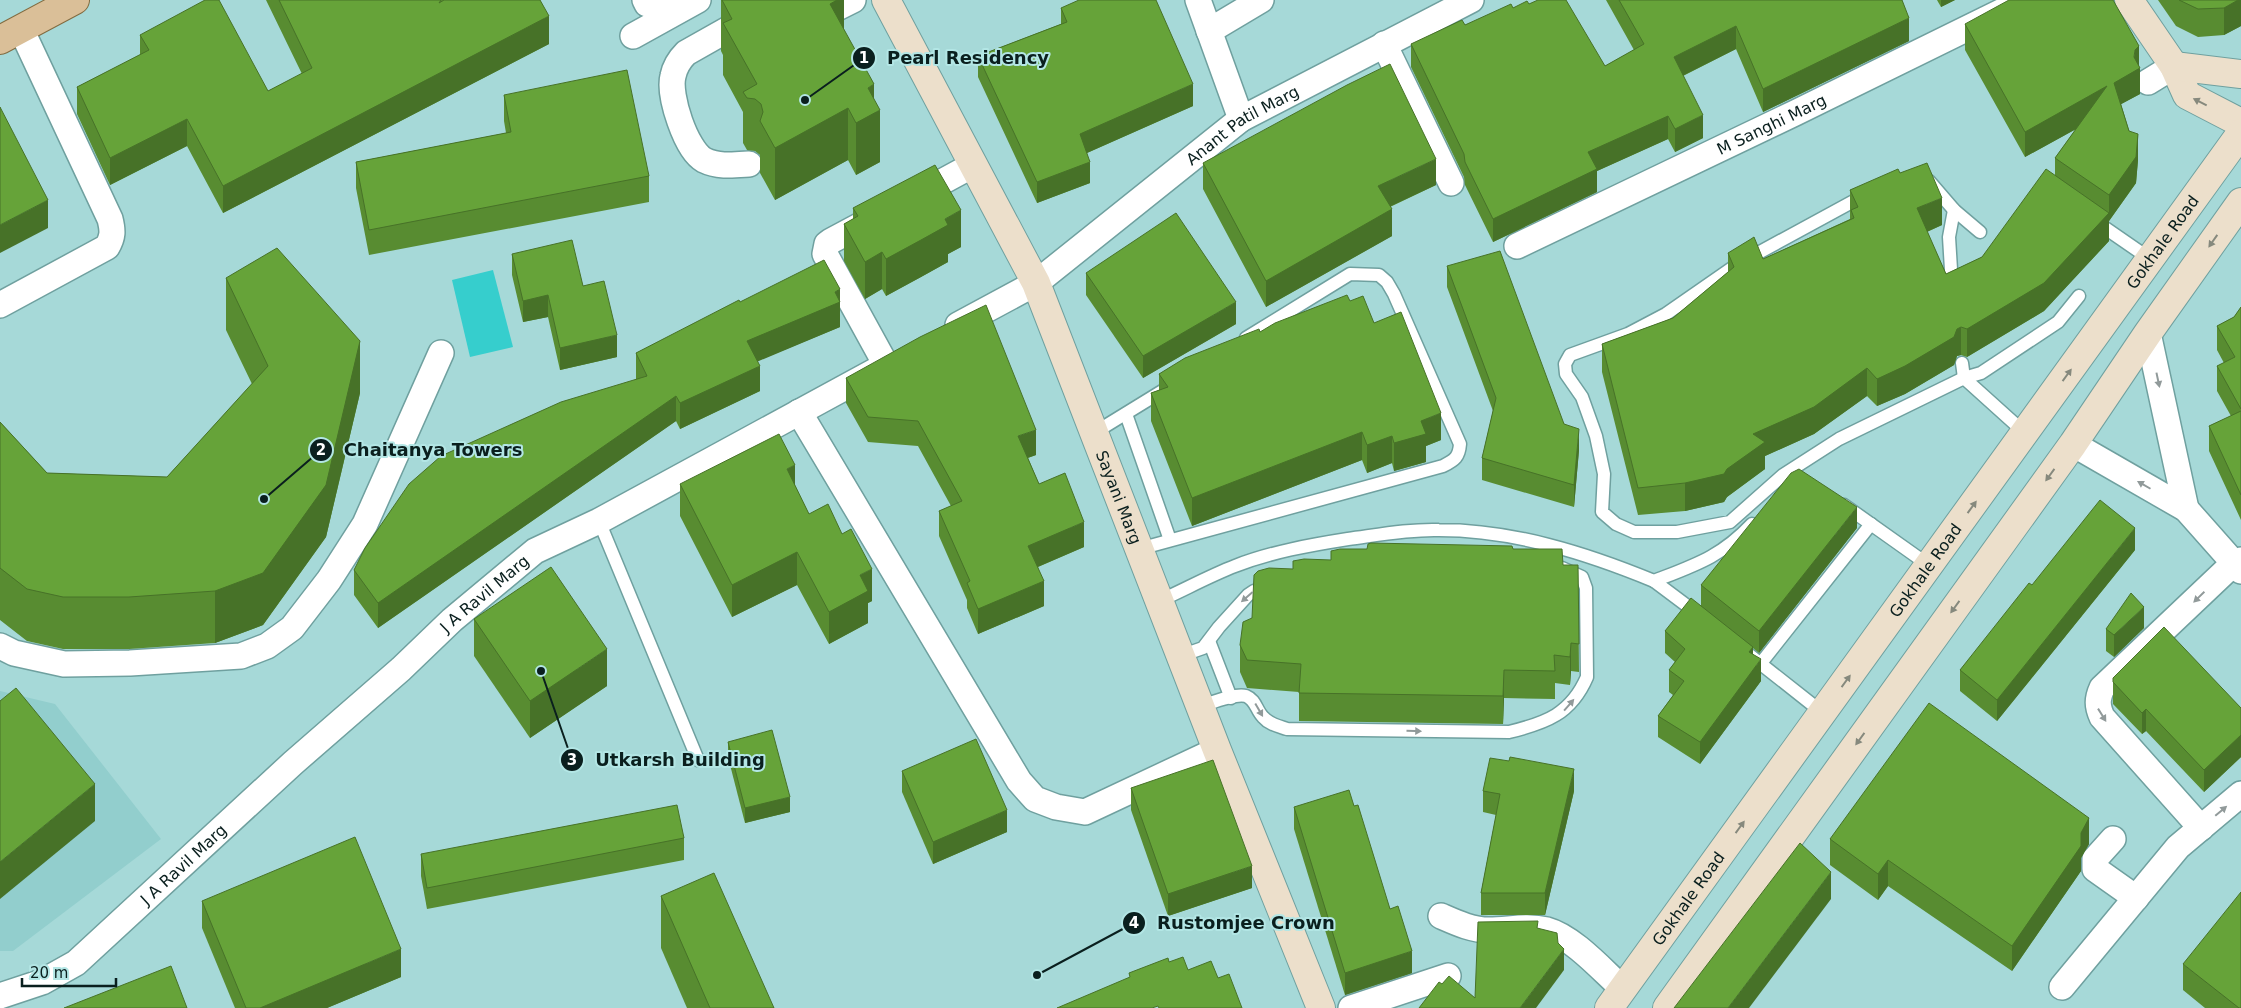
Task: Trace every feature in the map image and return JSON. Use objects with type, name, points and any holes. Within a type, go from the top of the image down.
[{"type":"main road","points":[[10,35],[75,0]]},
{"type":"main road","name":"Sayani Marg","points":[[886,0],[1036,283],[1180,656],[1321,1008]]},
{"type":"main road","points":[[2129,0],[2174,66],[2187,95],[2241,123]]},
{"type":"main road","points":[[2174,66],[2241,74]]},
{"type":"main road","name":"Gokhale Road","points":[[1616,998],[1930,566],[2241,133]]},
{"type":"main road","points":[[1667,1008],[2073,444],[2148,333],[2241,202]]},
{"type":"street","points":[[645,0],[647,4],[656,7],[668,0]]},
{"type":"street","points":[[633,36],[698,0]]},
{"type":"street","points":[[749,164],[725,166],[703,160],[688,143],[673,94],[672,78],[676,64],[686,53],[780,0]]},
{"type":"street","points":[[1198,0],[1241,119]]},
{"type":"street","points":[[1209,31],[1233,7],[1261,0]]},
{"type":"street","name":"Anant Patil Marg","points":[[1036,283],[1241,119],[1384,44],[1440,6],[1471,0]]},
{"type":"street","name":"M Sanghi Marg","points":[[1517,246],[1969,37],[2025,0]]},
{"type":"street","points":[[0,305],[106,247],[112,238],[113,230],[110,219],[10,35]]},
{"type":"street","points":[[1384,44],[1451,183]]},
{"type":"street","points":[[2148,82],[2174,66]]},
{"type":"street","name":"J A Ravil Marg","points":[[0,996],[42,982],[76,963],[293,763],[401,669],[452,620],[535,551],[599,521],[894,360],[826,259],[825,250],[831,241],[973,165]]},
{"type":"street","points":[[936,338],[1036,283]]},
{"type":"street","points":[[2148,333],[2186,509]]},
{"type":"street","points":[[0,646],[14,653],[64,664],[130,664],[241,656],[268,646],[292,628],[330,580],[365,524],[441,353]]},
{"type":"street","points":[[799,412],[1018,781],[1035,799],[1056,807],[1085,812],[1217,750]]},
{"type":"street","points":[[2073,444],[2186,509],[2239,565],[2102,688],[2098,697],[2098,708],[2102,717],[2201,828]]},
{"type":"street","points":[[2062,987],[2178,847],[2241,794]]},
{"type":"street","points":[[2113,839],[2095,858],[2095,869],[2136,898]]},
{"type":"street","points":[[1441,916],[1472,929],[1490,930],[1526,927],[1548,930],[1567,940],[1616,998]]},
{"type":"street","points":[[1351,1008],[1448,976]]},
{"type":"lane","points":[[1916,179],[1924,178],[1932,184],[1954,210],[1980,232]]},
{"type":"lane","points":[[1876,190],[1738,264],[1666,314],[1628,334],[1570,354],[1565,364],[1566,374],[1582,398],[1596,436],[1602,464],[1604,474],[1602,512],[1616,524],[1634,532],[1676,532],[1730,522],[1783,475],[1840,439],[1964,378],[1981,373],[2058,322],[2079,296]]},
{"type":"lane","points":[[1952,286],[1949,237],[1954,210]]},
{"type":"lane","points":[[2083,212],[2150,259]]},
{"type":"lane","points":[[1139,549],[1443,466],[1454,461],[1459,454],[1460,444],[1398,303],[1387,282],[1379,275],[1350,274],[1233,346]]},
{"type":"lane","points":[[1962,363],[1964,378],[2025,433]]},
{"type":"lane","points":[[1094,433],[1175,382]]},
{"type":"lane","points":[[1126,414],[1170,540]]},
{"type":"lane","points":[[1778,496],[1790,486]]},
{"type":"lane","points":[[1830,496],[1930,566]]},
{"type":"lane","points":[[1654,581],[1704,562],[1734,543],[1759,516]]},
{"type":"lane","points":[[599,521],[698,760]]},
{"type":"lane","points":[[1761,664],[1871,524]]},
{"type":"lane","points":[[1159,601],[1234,566],[1306,546],[1387,534],[1437,530],[1467,531],[1524,539],[1603,560],[1654,581],[1708,622]]},
{"type":"lane","points":[[1201,706],[1245,696],[1255,702],[1264,718],[1272,724],[1287,729],[1509,732],[1536,726],[1564,711],[1582,690],[1588,671],[1586,588],[1582,577],[1565,569],[1548,567]]},
{"type":"lane","points":[[1180,656],[1203,648],[1248,595],[1254,591],[1283,584]]},
{"type":"lane","points":[[1210,641],[1231,698]]},
{"type":"lane","points":[[1738,646],[1823,713]]},
{"type":"shaded area","points":[[0,691],[55,704],[161,839],[13,951],[0,951]]},
{"type":"water","points":[[493,270],[513,347],[470,357],[452,280]]},
{"type":"building","points":[[205,0],[219,0],[268,91],[312,68],[279,0],[441,0],[439,3],[444,0],[540,0],[549,16],[223,186],[187,119],[110,158],[77,87],[149,50],[140,35]]},
{"type":"building","points":[[722,0],[837,0],[830,4],[874,84],[868,88],[880,110],[856,123],[848,108],[775,148],[760,121],[763,112],[761,104],[755,99],[747,98],[743,92],[757,84],[723,23],[732,19]]},
{"type":"building","points":[[1079,0],[1156,0],[1193,84],[1080,134],[1090,162],[1037,182],[978,56],[1067,22],[1061,8]]},
{"type":"building","points":[[1538,0],[1566,0],[1605,66],[1644,44],[1619,0],[1902,0],[1909,18],[1763,89],[1736,26],[1674,57],[1703,115],[1675,129],[1668,116],[1588,152],[1597,169],[1493,219],[1411,44],[1462,20],[1465,25],[1511,4],[1513,8],[1527,1],[1529,4]]},
{"type":"building","points":[[2009,0],[2113,0],[2139,46],[2135,50],[2134,57],[2140,68],[2114,83],[2129,131],[2138,134],[2136,157],[2109,195],[2055,158],[2107,86],[2025,132],[1965,24]]},
{"type":"building","points":[[2179,0],[2238,0],[2224,8],[2198,9]]},
{"type":"building","points":[[1390,64],[1436,159],[1378,186],[1392,209],[1266,281],[1203,163],[1347,85]]},
{"type":"building","points":[[627,70],[649,176],[369,230],[356,162],[511,132],[504,95]]},
{"type":"building","points":[[0,107],[48,200],[0,225]]},
{"type":"building","points":[[1927,163],[1942,198],[1917,208],[1946,274],[1982,257],[2046,169],[2109,213],[2044,283],[1967,329],[1961,327],[1957,329],[1954,337],[1905,366],[1877,379],[1867,368],[1814,407],[1753,434],[1765,442],[1727,469],[1724,474],[1685,483],[1638,488],[1602,344],[1673,318],[1734,267],[1728,253],[1754,237],[1763,259],[1854,218],[1851,210],[1858,207],[1850,190],[1898,169],[1900,173]]},
{"type":"building","points":[[935,165],[961,210],[945,219],[948,225],[886,259],[882,252],[865,262],[844,224],[858,216],[853,208]]},
{"type":"building","points":[[1176,213],[1236,302],[1143,356],[1086,273]]},
{"type":"building","points":[[572,240],[583,286],[604,281],[617,335],[560,348],[548,295],[523,301],[512,254]]},
{"type":"building","points":[[277,248],[360,341],[326,485],[263,573],[215,591],[129,597],[63,597],[27,589],[0,568],[0,422],[47,473],[167,477],[268,366],[226,278]]},
{"type":"building","points":[[1500,251],[1564,424],[1579,429],[1574,485],[1482,458],[1496,398],[1447,266]]},
{"type":"building","points":[[824,260],[840,289],[835,292],[840,302],[747,341],[760,366],[680,403],[676,396],[378,603],[354,570],[365,548],[409,484],[441,456],[561,402],[647,376],[636,353],[739,300],[740,302]]},
{"type":"building","points":[[1347,295],[1350,301],[1363,296],[1374,323],[1401,312],[1441,413],[1421,421],[1426,434],[1394,443],[1392,436],[1367,445],[1362,432],[1192,498],[1151,393],[1168,387],[1159,374],[1185,358],[1259,329],[1260,332],[1275,323]]},
{"type":"building","points":[[986,305],[1036,430],[1018,436],[1039,484],[1065,473],[1084,522],[1028,546],[1044,581],[978,609],[967,583],[970,581],[939,511],[962,501],[918,421],[868,417],[846,378],[920,337]]},
{"type":"building","points":[[2241,307],[2241,409],[2217,366],[2235,357],[2217,326],[2234,317]]},
{"type":"building","points":[[2241,411],[2241,495],[2209,426]]},
{"type":"building","points":[[779,434],[795,465],[787,469],[809,514],[828,504],[842,534],[851,529],[872,569],[860,575],[868,591],[829,612],[797,552],[732,585],[680,484]]},
{"type":"building","points":[[1799,469],[1857,507],[1759,631],[1701,585],[1791,473]]},
{"type":"building","points":[[2100,500],[2135,528],[1997,700],[1960,670],[2029,583],[2032,585]]},
{"type":"building","points":[[1368,544],[1512,546],[1513,549],[1562,549],[1563,565],[1578,565],[1579,644],[1571,643],[1570,657],[1554,655],[1555,671],[1504,670],[1503,696],[1299,693],[1301,664],[1247,660],[1240,645],[1243,622],[1252,618],[1254,575],[1258,571],[1269,568],[1293,569],[1293,561],[1304,559],[1331,560],[1331,551],[1367,549]]},
{"type":"building","points":[[551,567],[607,649],[530,701],[474,619]]},
{"type":"building","points":[[2131,593],[2144,607],[2114,635],[2106,629]]},
{"type":"building","points":[[1691,598],[1753,647],[1749,652],[1761,659],[1700,742],[1658,716],[1684,681],[1669,670],[1685,649],[1665,631]]},
{"type":"building","points":[[2164,627],[2241,708],[2241,735],[2204,770],[2146,709],[2142,713],[2113,682],[2113,678]]},
{"type":"building","points":[[16,688],[95,784],[0,862],[0,701]]},
{"type":"building","points":[[1929,703],[2089,818],[2081,833],[2081,846],[2012,946],[1888,860],[1878,874],[1830,839]]},
{"type":"building","points":[[772,730],[790,797],[745,808],[728,742]]},
{"type":"building","points":[[976,739],[1007,810],[933,842],[902,771]]},
{"type":"building","points":[[1510,757],[1574,769],[1545,893],[1481,893],[1500,794],[1483,791],[1490,758],[1509,761]]},
{"type":"building","points":[[1213,760],[1252,866],[1168,894],[1131,788]]},
{"type":"building","points":[[1349,790],[1354,806],[1358,805],[1390,909],[1398,906],[1412,951],[1345,973],[1294,807]]},
{"type":"building","points":[[677,805],[684,838],[427,888],[421,854]]},
{"type":"building","points":[[355,837],[401,949],[260,1008],[246,1008],[202,901]]},
{"type":"building","points":[[1800,843],[1831,872],[1728,1008],[1674,1008]]},
{"type":"building","points":[[714,873],[774,1008],[710,1008],[661,896]]},
{"type":"building","points":[[2241,892],[2241,1008],[2239,1008],[2183,964]]},
{"type":"building","points":[[1538,921],[1537,928],[1557,933],[1558,943],[1564,949],[1520,1008],[1419,1008],[1439,982],[1442,984],[1449,976],[1475,998],[1478,922]]},
{"type":"building","points":[[1183,957],[1188,970],[1211,961],[1218,978],[1229,974],[1242,1008],[1159,1008],[1158,1006],[1152,1008],[1057,1008],[1130,977],[1129,973],[1168,958],[1169,962]]},
{"type":"building","points":[[171,966],[187,1008],[64,1008]]},
{"type":"place","name":"Pearl Residency","points":[[805,100]]},
{"type":"place","name":"Chaitanya Towers","points":[[264,499]]},
{"type":"place","name":"Utkarsh Building","points":[[541,671]]},
{"type":"place","name":"Rustomjee Crown","points":[[1037,975]]}]
